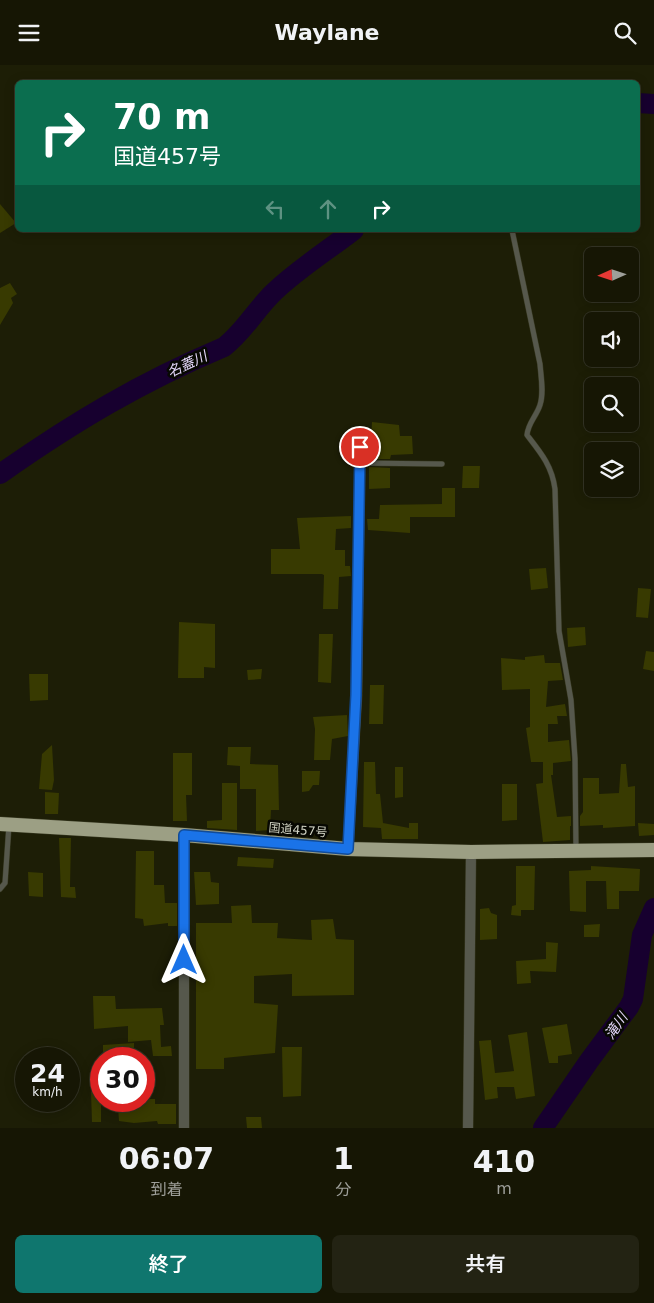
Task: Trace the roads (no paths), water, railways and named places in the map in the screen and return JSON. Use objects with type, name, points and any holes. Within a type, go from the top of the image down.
[{"type":"highway","name":"国道457号","points":[[5,824],[184,835],[348,849],[470,852],[654,850]]},
{"type":"street","points":[[348,849],[356,704],[360,432]]},
{"type":"street","points":[[184,835],[184,1128]]},
{"type":"street","points":[[468,1128],[470,852]]},
{"type":"lane","points":[[512,232],[540,364],[542,387],[540,405],[528,424],[527,435],[546,458],[553,473],[555,489],[559,631],[571,699],[575,759],[576,852]]},
{"type":"lane","points":[[360,463],[442,464]]},
{"type":"lane","points":[[0,889],[5,883],[5,824]]},
{"type":"waterway","name":"名蓋川","points":[[640,103],[654,104]]},
{"type":"waterway","name":"名蓋川","points":[[0,474],[109,404],[164,374],[224,347],[283,284],[351,232]]},
{"type":"waterway","name":"滝川","points":[[543,1128],[629,1007],[633,999],[642,935],[654,908]]}]
